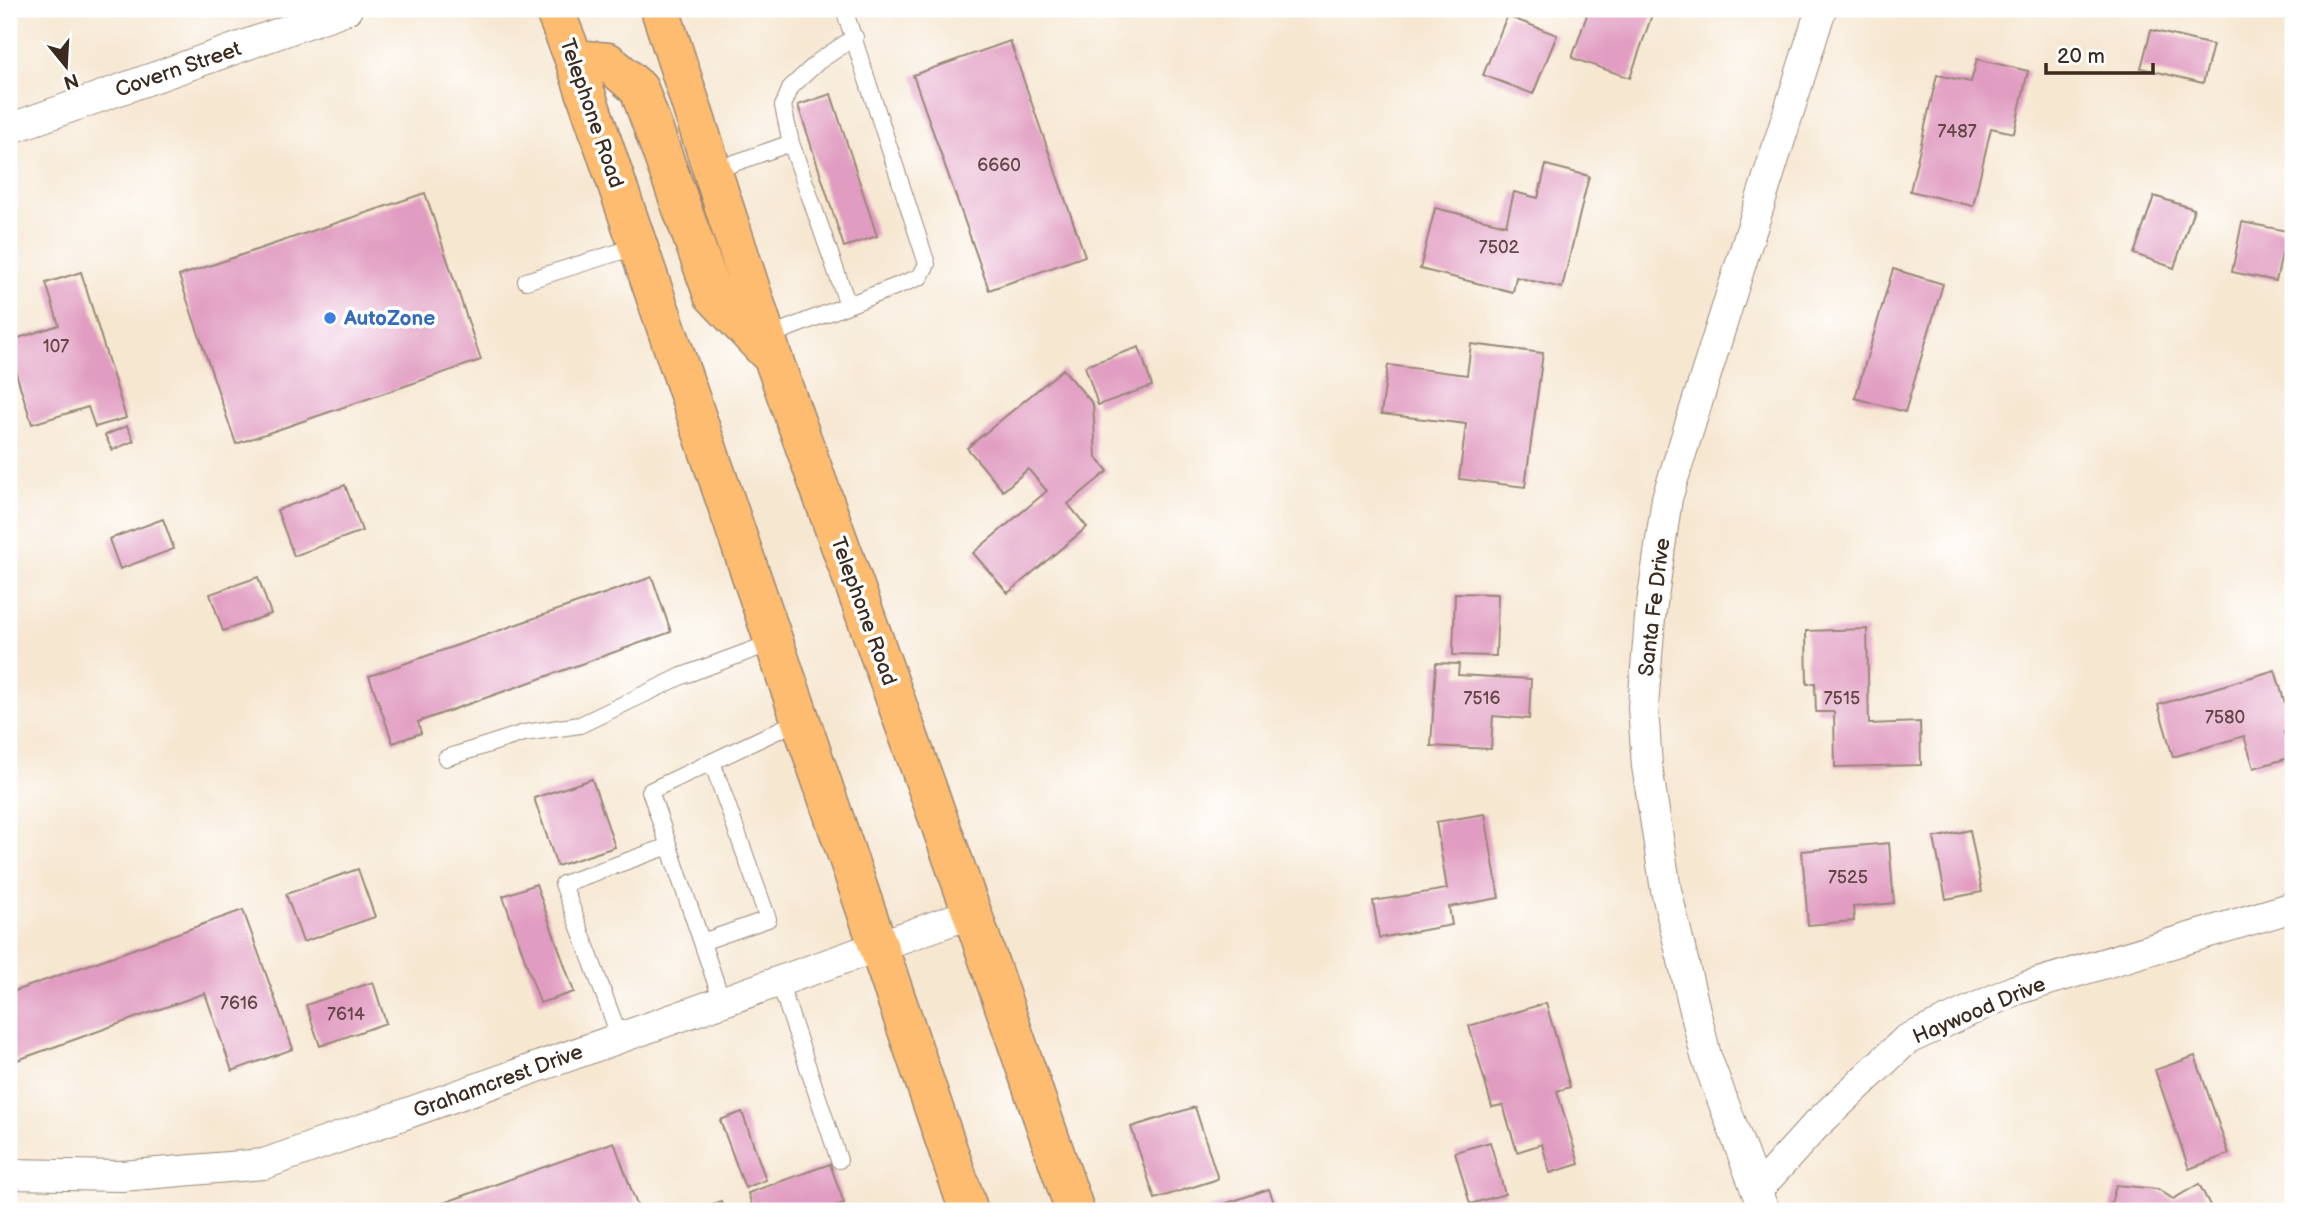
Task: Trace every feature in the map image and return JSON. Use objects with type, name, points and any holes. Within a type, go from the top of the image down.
[{"type":"main road","name":"Telephone Road","points":[[554,9],[574,59],[969,1211]]},
{"type":"main road","name":"Telephone Road","points":[[660,9],[769,348],[972,913],[1075,1211]]},
{"type":"main road","points":[[574,59],[608,62],[639,89],[713,295],[769,348]]},
{"type":"street","name":"Covern Street","points":[[9,129],[347,9]]},
{"type":"street","name":"Santa Fe Drive","points":[[1761,1200],[1706,1056],[1666,891],[1647,766],[1643,707],[1650,618],[1667,498],[1821,9]]},
{"type":"street","name":"Haywood Drive","points":[[1761,1200],[1816,1125],[1906,1040],[2015,990],[2293,907]]},
{"type":"street","name":"Grahamcrest Drive","points":[[9,1174],[122,1176],[264,1164],[972,913]]},
{"type":"lane","points":[[769,348],[848,305],[920,276],[927,264],[844,9]]},
{"type":"lane","points":[[848,305],[791,143],[783,106],[791,87],[820,61],[855,37]]},
{"type":"lane","points":[[712,171],[791,143]]},
{"type":"lane","points":[[526,281],[638,246]]},
{"type":"lane","points":[[446,758],[524,733],[580,725],[682,676],[774,642]]},
{"type":"lane","points":[[722,1001],[650,791],[800,720]]},
{"type":"lane","points":[[702,942],[768,919],[712,762]]},
{"type":"lane","points":[[620,1038],[563,884],[669,846]]},
{"type":"lane","points":[[779,981],[839,1160]]},
{"type":"building","points":[[1589,9],[1654,9],[1630,78],[1572,58]]},
{"type":"building","points":[[1507,16],[1557,35],[1533,94],[1483,75]]},
{"type":"building","points":[[2151,30],[2213,45],[2203,83],[2141,68]]},
{"type":"building","points":[[1010,41],[1085,256],[989,290],[913,75]]},
{"type":"building","points":[[1977,59],[2028,71],[2014,133],[1991,128],[1973,206],[1910,191],[1937,75],[1971,82]]},
{"type":"building","points":[[831,94],[877,236],[844,247],[798,105]]},
{"type":"building","points":[[1546,165],[1589,176],[1562,288],[1516,277],[1513,292],[1420,269],[1435,208],[1506,225],[1514,192],[1538,198]]},
{"type":"building","name":"AutoZone","points":[[425,193],[481,360],[236,444],[179,276]]},
{"type":"building","points":[[2154,196],[2194,209],[2174,268],[2134,254]]},
{"type":"building","points":[[2242,222],[2287,231],[2276,281],[2232,272]]},
{"type":"building","points":[[1893,269],[1943,284],[1905,412],[1855,398]]},
{"type":"building","points":[[81,272],[126,418],[95,427],[88,407],[32,424],[9,351],[9,341],[59,325],[46,283]]},
{"type":"building","points":[[1471,344],[1543,353],[1525,487],[1459,479],[1466,424],[1381,414],[1388,365],[1467,375]]},
{"type":"building","points":[[1139,347],[1152,386],[1098,405],[1085,366]]},
{"type":"building","points":[[1063,369],[1093,404],[1096,457],[1108,471],[1068,504],[1087,527],[1008,593],[973,553],[1047,491],[1028,469],[1003,491],[967,448]]},
{"type":"building","points":[[127,426],[134,441],[112,450],[105,435]]},
{"type":"building","points":[[345,485],[362,531],[294,556],[277,510]]},
{"type":"building","points":[[163,519],[174,549],[120,569],[109,539]]},
{"type":"building","points":[[258,577],[271,614],[223,631],[210,594]]},
{"type":"building","points":[[652,577],[671,632],[418,722],[421,733],[393,743],[369,676]]},
{"type":"building","points":[[1455,593],[1498,594],[1496,656],[1453,655]]},
{"type":"building","points":[[1867,629],[1869,724],[1920,722],[1921,765],[1835,767],[1834,712],[1816,712],[1815,683],[1807,684],[1806,631]]},
{"type":"building","points":[[1436,663],[1459,664],[1458,675],[1531,679],[1529,719],[1493,716],[1491,749],[1431,746]]},
{"type":"building","points":[[2275,670],[2293,730],[2284,732],[2292,757],[2254,768],[2244,736],[2173,757],[2158,705]]},
{"type":"building","points":[[592,779],[615,847],[557,866],[534,798]]},
{"type":"building","points":[[1485,814],[1499,898],[1449,907],[1452,925],[1379,938],[1373,901],[1447,889],[1436,822]]},
{"type":"building","points":[[1970,830],[1982,892],[1946,899],[1934,838]]},
{"type":"building","points":[[1889,843],[1894,903],[1853,907],[1854,921],[1808,925],[1802,851]]},
{"type":"building","points":[[358,869],[375,917],[303,942],[286,894]]},
{"type":"building","points":[[536,884],[574,992],[540,1003],[503,896]]},
{"type":"building","points":[[243,910],[293,1049],[232,1071],[205,993],[9,1063],[9,993]]},
{"type":"building","points":[[373,982],[386,1023],[320,1046],[306,1005]]},
{"type":"building","points":[[1546,1003],[1570,1087],[1557,1091],[1579,1164],[1550,1173],[1542,1144],[1517,1152],[1503,1105],[1492,1107],[1469,1026]]},
{"type":"building","points":[[2195,1056],[2229,1154],[2189,1169],[2155,1070]]},
{"type":"building","points":[[1195,1107],[1218,1179],[1155,1199],[1131,1127]]},
{"type":"building","points":[[742,1112],[766,1180],[745,1188],[720,1120]]},
{"type":"building","points":[[614,1142],[639,1211],[421,1211]]},
{"type":"building","points":[[1490,1142],[1505,1194],[1470,1204],[1455,1152]]},
{"type":"building","points":[[830,1164],[844,1203],[820,1211],[754,1211],[748,1193]]},
{"type":"building","points":[[2199,1184],[2213,1211],[2109,1211],[2116,1185],[2158,1189],[2173,1199]]},
{"type":"building","points":[[1269,1189],[1277,1211],[1203,1211]]},
{"type":"building","points":[[721,1201],[725,1211],[692,1211]]},
{"type":"place","name":"AutoZone","points":[[330,318]]}]
